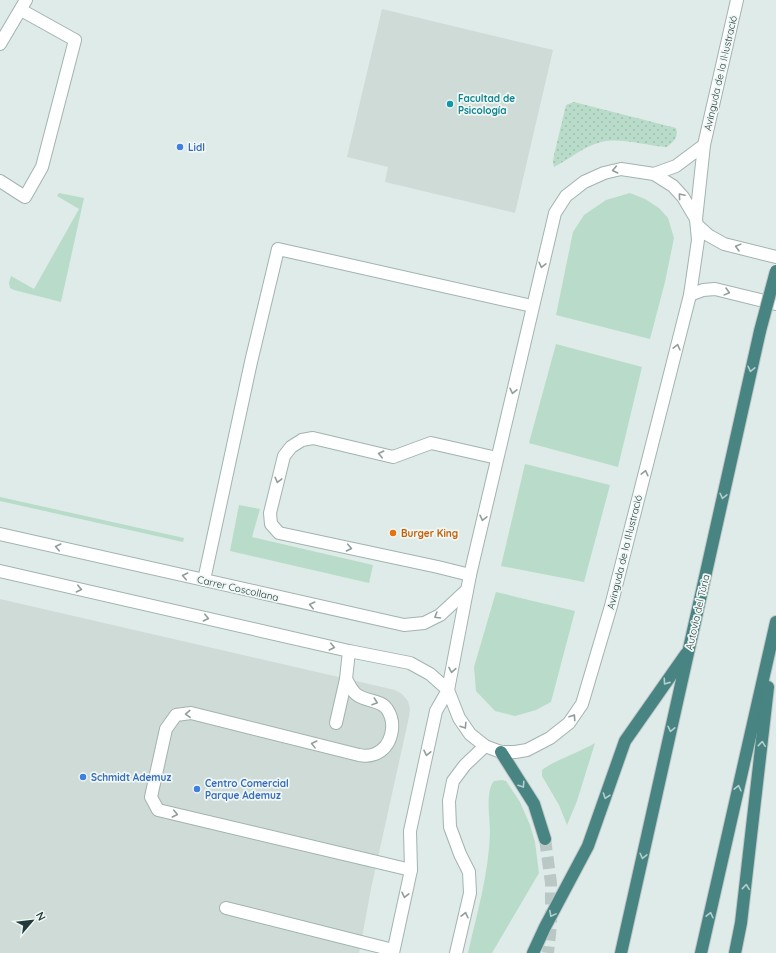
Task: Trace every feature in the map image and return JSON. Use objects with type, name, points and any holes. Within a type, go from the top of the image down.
[{"type":"highway","name":"Autovia del Túria","points":[[621,953],[760,331],[776,272]]},
{"type":"highway","points":[[701,953],[776,624]]},
{"type":"highway","points":[[735,953],[742,923],[776,624]]},
{"type":"highway","points":[[533,953],[545,927],[588,846],[625,741],[689,650]]},
{"type":"highway","points":[[501,752],[534,804],[545,839]]},
{"type":"street","name":"Avinguda de la Il·lustració","points":[[448,690],[459,718],[470,734],[485,746],[501,752],[527,750],[550,738],[569,723],[582,704],[611,606],[690,296],[698,240],[696,222],[704,145],[737,0]]},
{"type":"street","points":[[0,44],[23,5],[75,40],[42,167],[25,197],[0,181]]},
{"type":"street","name":"Avinguda de la Il·lustració","points":[[654,174],[676,166],[704,145]]},
{"type":"street","name":"Avinguda de la Il·lustració","points":[[393,952],[411,870],[410,831],[436,712],[448,690],[470,575],[554,213],[566,196],[584,182],[604,173],[621,169],[654,174],[673,186],[683,197],[696,222]]},
{"type":"street","points":[[696,222],[708,235],[724,244],[776,257]]},
{"type":"street","points":[[204,580],[278,249],[532,306]]},
{"type":"street","points":[[690,296],[703,290],[715,289],[776,304]]},
{"type":"street","points":[[470,575],[279,533],[271,524],[270,513],[284,456],[291,447],[302,440],[313,438],[393,457],[431,443],[497,458]]},
{"type":"street","name":"Carrer Coscollana","points":[[0,534],[404,626],[424,623],[440,615],[467,590]]},
{"type":"street","points":[[0,571],[349,651],[410,663],[430,674],[448,690]]},
{"type":"street","points":[[336,723],[346,679],[349,651]]},
{"type":"street","points":[[346,679],[356,694],[380,703],[386,708],[390,715],[392,731],[388,742],[375,754],[367,756],[359,755],[191,713],[176,715],[166,729],[151,797],[158,810],[411,870]]},
{"type":"street","points":[[456,953],[470,893],[469,872],[460,854],[450,827],[449,801],[453,781],[465,765],[485,746]]},
{"type":"street","points":[[226,908],[393,952]]},
{"type":"shaded area","name":"Facultad de Psicología","points":[[382,9],[553,50],[515,213],[385,182],[388,167],[347,157]]},
{"type":"shaded area","name":"Centro Comercial Parque Ademuz","points":[[0,599],[395,690],[402,694],[408,701],[410,709],[409,717],[371,889],[359,953],[0,953]]},
{"type":"green space","points":[[574,102],[676,128],[677,134],[674,141],[667,147],[626,141],[601,142],[583,150],[554,167],[554,155],[566,105]]},
{"type":"green space","points":[[59,193],[84,198],[61,302],[14,290],[10,288],[9,283],[11,276],[34,289],[79,209],[57,196]]},
{"type":"green space","points":[[630,193],[645,199],[659,208],[668,218],[674,238],[665,282],[650,339],[556,315],[573,232],[584,215],[606,200]]},
{"type":"green space","points":[[556,344],[642,367],[618,467],[529,443]]},
{"type":"green space","points":[[525,464],[610,485],[584,582],[501,566]]},
{"type":"green space","points":[[0,497],[184,538],[183,542],[0,501]]},
{"type":"green space","points":[[239,505],[260,509],[252,537],[373,565],[369,583],[230,551]]},
{"type":"green space","points":[[496,592],[575,611],[551,702],[536,710],[515,716],[495,711],[476,691],[474,667]]},
{"type":"green space","points":[[595,743],[577,801],[567,825],[559,805],[542,776],[542,770]]},
{"type":"green space","points":[[494,781],[506,781],[520,802],[530,825],[535,842],[539,873],[492,953],[468,953],[482,893],[487,863],[490,832],[489,798],[491,786]]},
{"type":"tunnel","points":[[545,839],[551,883],[551,925],[548,953]]},
{"type":"place","name":"Facultad de Psicología","points":[[450,104]]},
{"type":"place","name":"Lidl","points":[[180,147]]},
{"type":"place","name":"Burger King","points":[[393,533]]},
{"type":"place","name":"Schmidt Ademuz","points":[[83,777]]},
{"type":"place","name":"Centro Comercial Parque Ademuz","points":[[197,789]]}]
